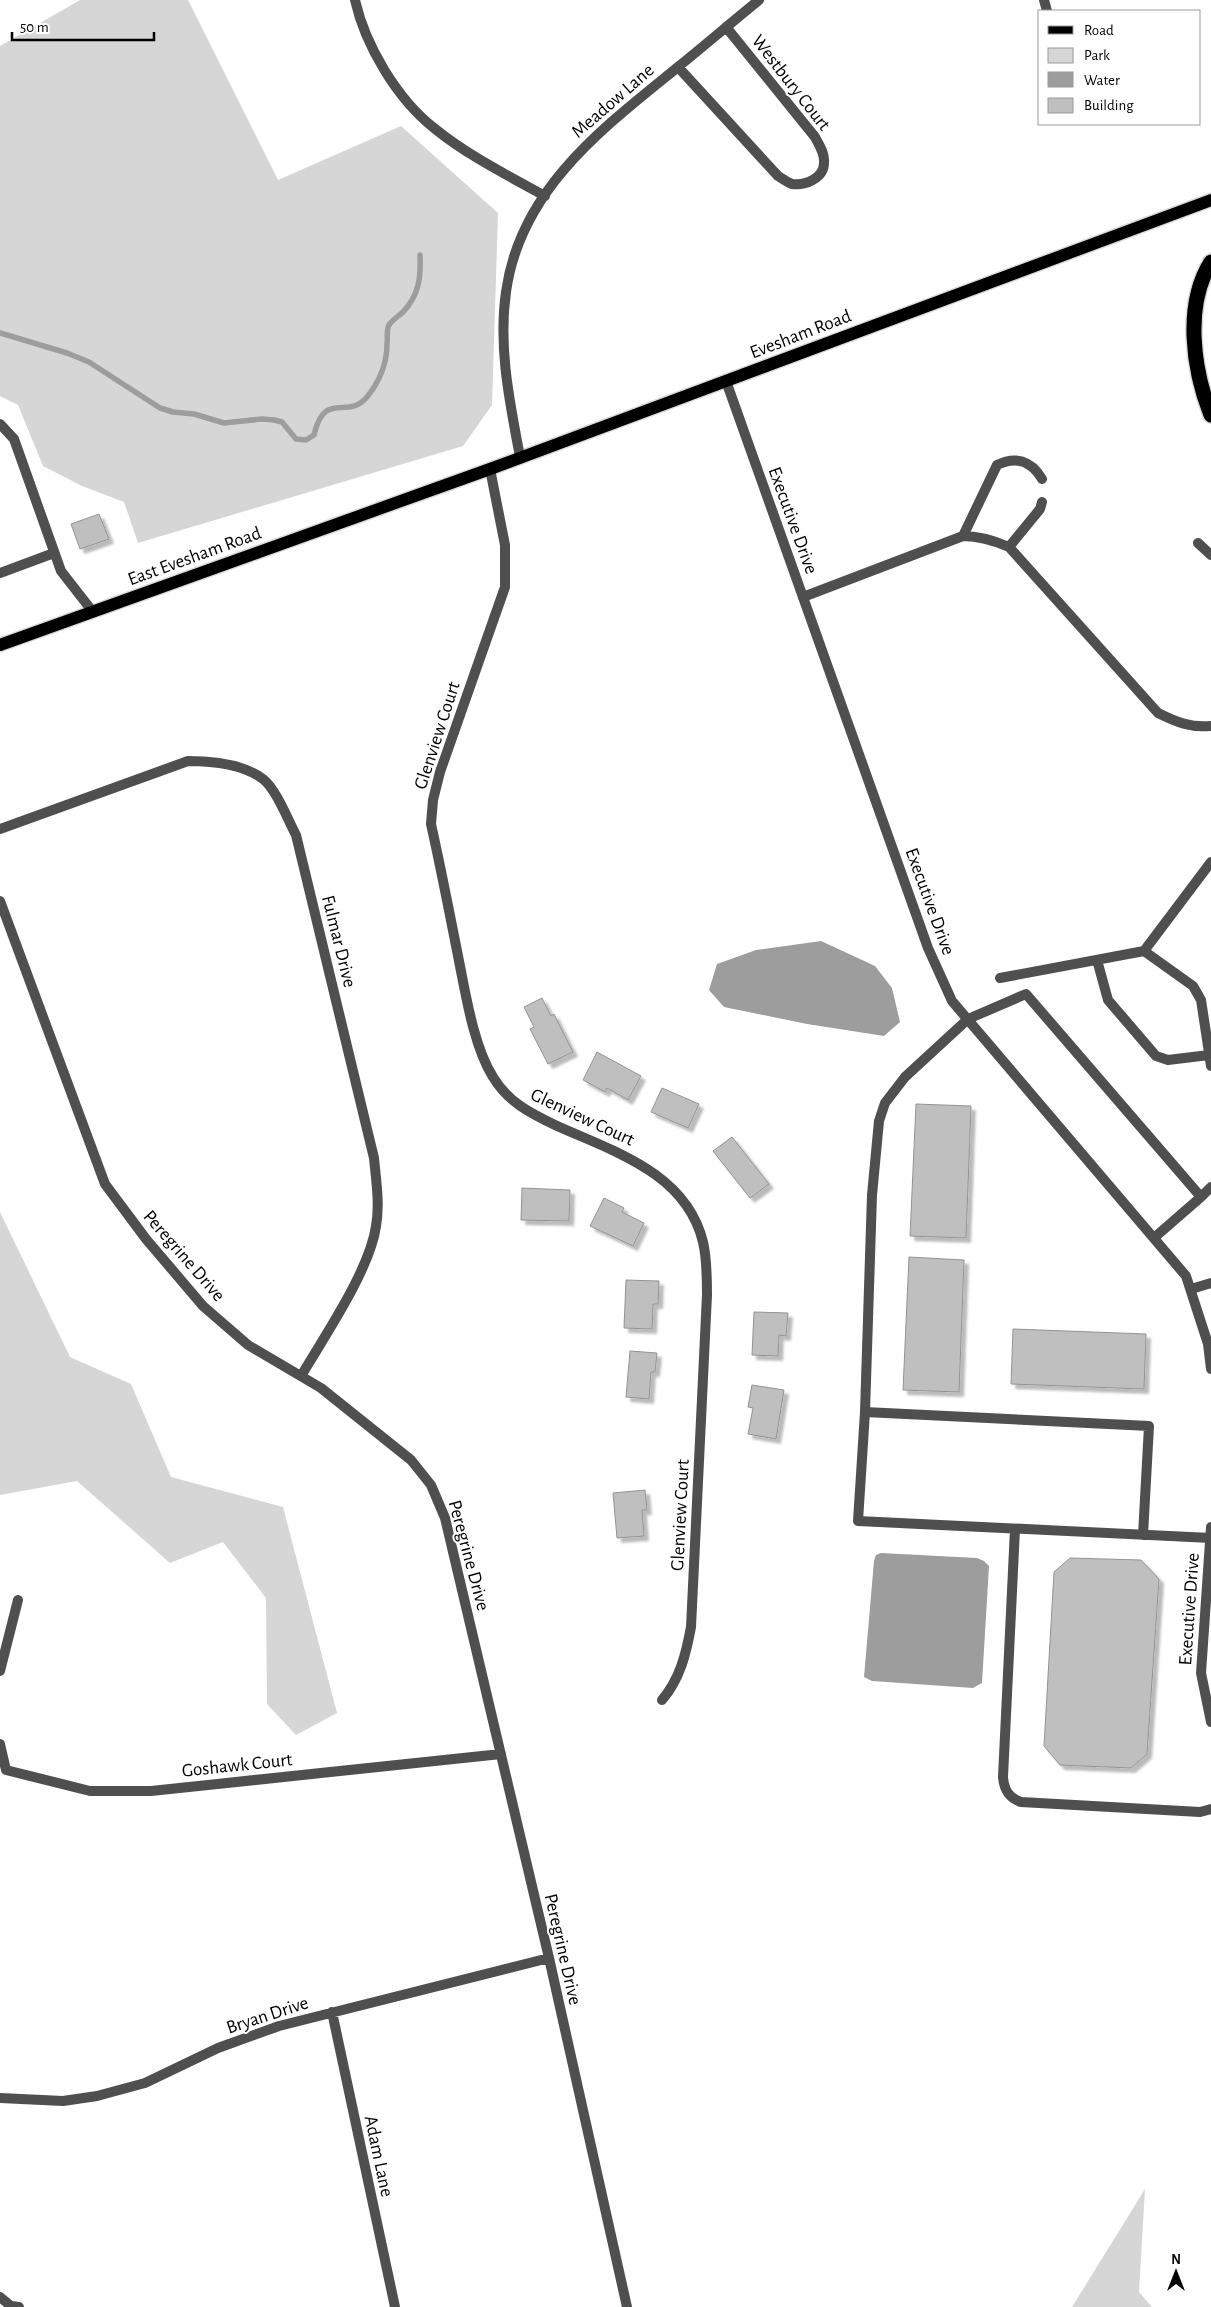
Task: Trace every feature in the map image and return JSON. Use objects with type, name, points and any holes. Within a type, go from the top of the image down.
[{"type":"highway","points":[[1211,262],[1200,290],[1194,322],[1195,356],[1202,392],[1211,415]]},
{"type":"main road","name":"Evesham Road","points":[[401,500],[490,469],[1211,200]]},
{"type":"main road","name":"East Evesham Road","points":[[0,645],[401,500]]},
{"type":"street","points":[[355,0],[360,21],[382,66],[396,86],[432,127],[508,176],[545,196]]},
{"type":"street","name":"Meadow Lane","points":[[520,457],[505,372],[506,293],[512,263],[522,233],[545,196],[579,152],[603,127],[760,0]]},
{"type":"street","name":"Westbury Court","points":[[678,67],[778,176],[790,183],[801,184],[813,180],[822,173],[824,163],[822,150],[815,137],[726,27]]},
{"type":"street","name":"Executive Drive","points":[[726,381],[928,948],[952,1001],[1186,1276],[1208,1344],[1211,1369]]},
{"type":"street","points":[[0,424],[14,439],[61,571],[93,612]]},
{"type":"street","points":[[963,536],[997,465],[1008,460],[1017,460],[1029,465],[1042,479]]},
{"type":"street","name":"Glenview Court","points":[[490,469],[504,545],[505,587],[440,772],[433,800],[431,824],[469,1012],[492,1077],[506,1095],[524,1111],[636,1160],[659,1176],[678,1194],[694,1216],[703,1242],[707,1295],[690,1627],[687,1650],[680,1672],[671,1690],[662,1700]]},
{"type":"street","points":[[1009,547],[1040,509],[1042,502]]},
{"type":"street","points":[[803,597],[963,536],[978,536],[1009,547],[1158,713],[1175,722],[1198,728],[1211,726]]},
{"type":"street","points":[[1198,543],[1211,555]]},
{"type":"street","points":[[0,573],[54,553]]},
{"type":"street","name":"Fulmar Drive","points":[[0,829],[188,761],[211,761],[239,768],[262,778],[271,788],[296,835],[374,1158],[377,1191],[376,1227],[363,1267],[301,1376]]},
{"type":"street","points":[[1000,978],[1144,951],[1211,862]]},
{"type":"street","name":"Peregrine Drive","points":[[0,901],[105,1184],[146,1239],[203,1306],[248,1345],[321,1388],[411,1460],[431,1485],[445,1518],[549,1958],[627,2307]]},
{"type":"street","points":[[1144,951],[1193,986],[1201,1000],[1211,1066]]},
{"type":"street","points":[[1097,960],[1108,1000],[1156,1056],[1168,1060],[1209,1055]]},
{"type":"street","points":[[1201,1198],[1026,994],[968,1019],[905,1077],[885,1103],[878,1121],[872,1195],[865,1412],[858,1521],[1211,1538]]},
{"type":"street","points":[[1154,1237],[1201,1198],[1211,1187]]},
{"type":"street","points":[[1191,1289],[1211,1283]]},
{"type":"street","points":[[865,1412],[1149,1426],[1143,1535]]},
{"type":"street","name":"Executive Drive","points":[[1211,1527],[1201,1673],[1211,1722]]},
{"type":"street","points":[[1015,1529],[1004,1767],[1005,1790],[1015,1800],[1021,1802],[1200,1812],[1211,1809]]},
{"type":"street","points":[[0,1671],[18,1600]]},
{"type":"street","name":"Goshawk Court","points":[[0,1744],[3,1772],[90,1791],[151,1791],[501,1754]]},
{"type":"street","name":"Bryan Drive","points":[[0,2098],[63,2101],[107,2093],[145,2083],[218,2048],[279,2026],[549,1958]]},
{"type":"street","name":"Adam Lane","points":[[332,2012],[395,2307]]},
{"type":"street","points":[[0,2297],[11,2306],[19,2307]]},
{"type":"green space","points":[[80,0],[188,0],[278,180],[401,126],[498,213],[492,405],[463,446],[138,543],[124,502],[82,486],[43,466],[18,405],[0,396],[0,46]]},
{"type":"green space","points":[[0,1212],[70,1357],[131,1384],[171,1477],[283,1507],[337,1713],[296,1735],[267,1704],[266,1598],[223,1542],[170,1563],[77,1481],[0,1495]]},
{"type":"green space","points":[[1145,2189],[1139,2292],[1152,2307],[1072,2307]]},
{"type":"water","points":[[821,941],[875,966],[892,988],[900,1022],[884,1036],[807,1024],[724,1007],[709,990],[717,964],[756,950]]},
{"type":"water","points":[[881,1553],[977,1558],[989,1566],[982,1683],[973,1688],[872,1681],[864,1677],[874,1561],[876,1555]]},
{"type":"building","points":[[99,514],[109,539],[80,549],[71,524]]},
{"type":"building","points":[[542,998],[551,1016],[554,1014],[573,1052],[548,1064],[530,1029],[534,1027],[524,1007]]},
{"type":"building","points":[[597,1052],[641,1076],[628,1100],[607,1088],[605,1092],[583,1080]]},
{"type":"building","points":[[662,1088],[699,1104],[688,1128],[651,1112]]},
{"type":"building","points":[[916,1104],[971,1106],[966,1238],[910,1236]]},
{"type":"building","points":[[732,1137],[769,1184],[750,1198],[713,1151]]},
{"type":"building","points":[[522,1188],[570,1190],[569,1221],[521,1220]]},
{"type":"building","points":[[604,1198],[624,1208],[622,1212],[644,1223],[633,1246],[590,1226]]},
{"type":"building","points":[[909,1257],[964,1260],[959,1392],[903,1390]]},
{"type":"building","points":[[626,1280],[659,1281],[658,1304],[653,1304],[652,1329],[624,1328]]},
{"type":"building","points":[[754,1312],[788,1313],[786,1336],[779,1335],[778,1356],[752,1355]]},
{"type":"building","points":[[1013,1329],[1146,1334],[1144,1389],[1011,1384]]},
{"type":"building","points":[[630,1351],[657,1353],[655,1372],[651,1372],[649,1399],[626,1397]]},
{"type":"building","points":[[752,1385],[784,1390],[776,1439],[748,1434],[753,1408],[748,1407]]},
{"type":"building","points":[[645,1490],[647,1510],[642,1510],[644,1536],[617,1538],[613,1493]]},
{"type":"building","points":[[1070,1558],[1141,1560],[1159,1579],[1147,1754],[1131,1768],[1060,1765],[1044,1746],[1054,1572]]},
{"type":"waterway","points":[[0,333],[67,353],[89,362],[160,408],[173,412],[194,414],[224,423],[262,419],[274,420],[282,422],[296,439],[306,440],[314,435],[324,413],[330,409],[352,407],[359,404],[367,397],[375,385],[382,372],[386,358],[389,325],[403,312],[416,293],[420,271],[420,255]]}]
